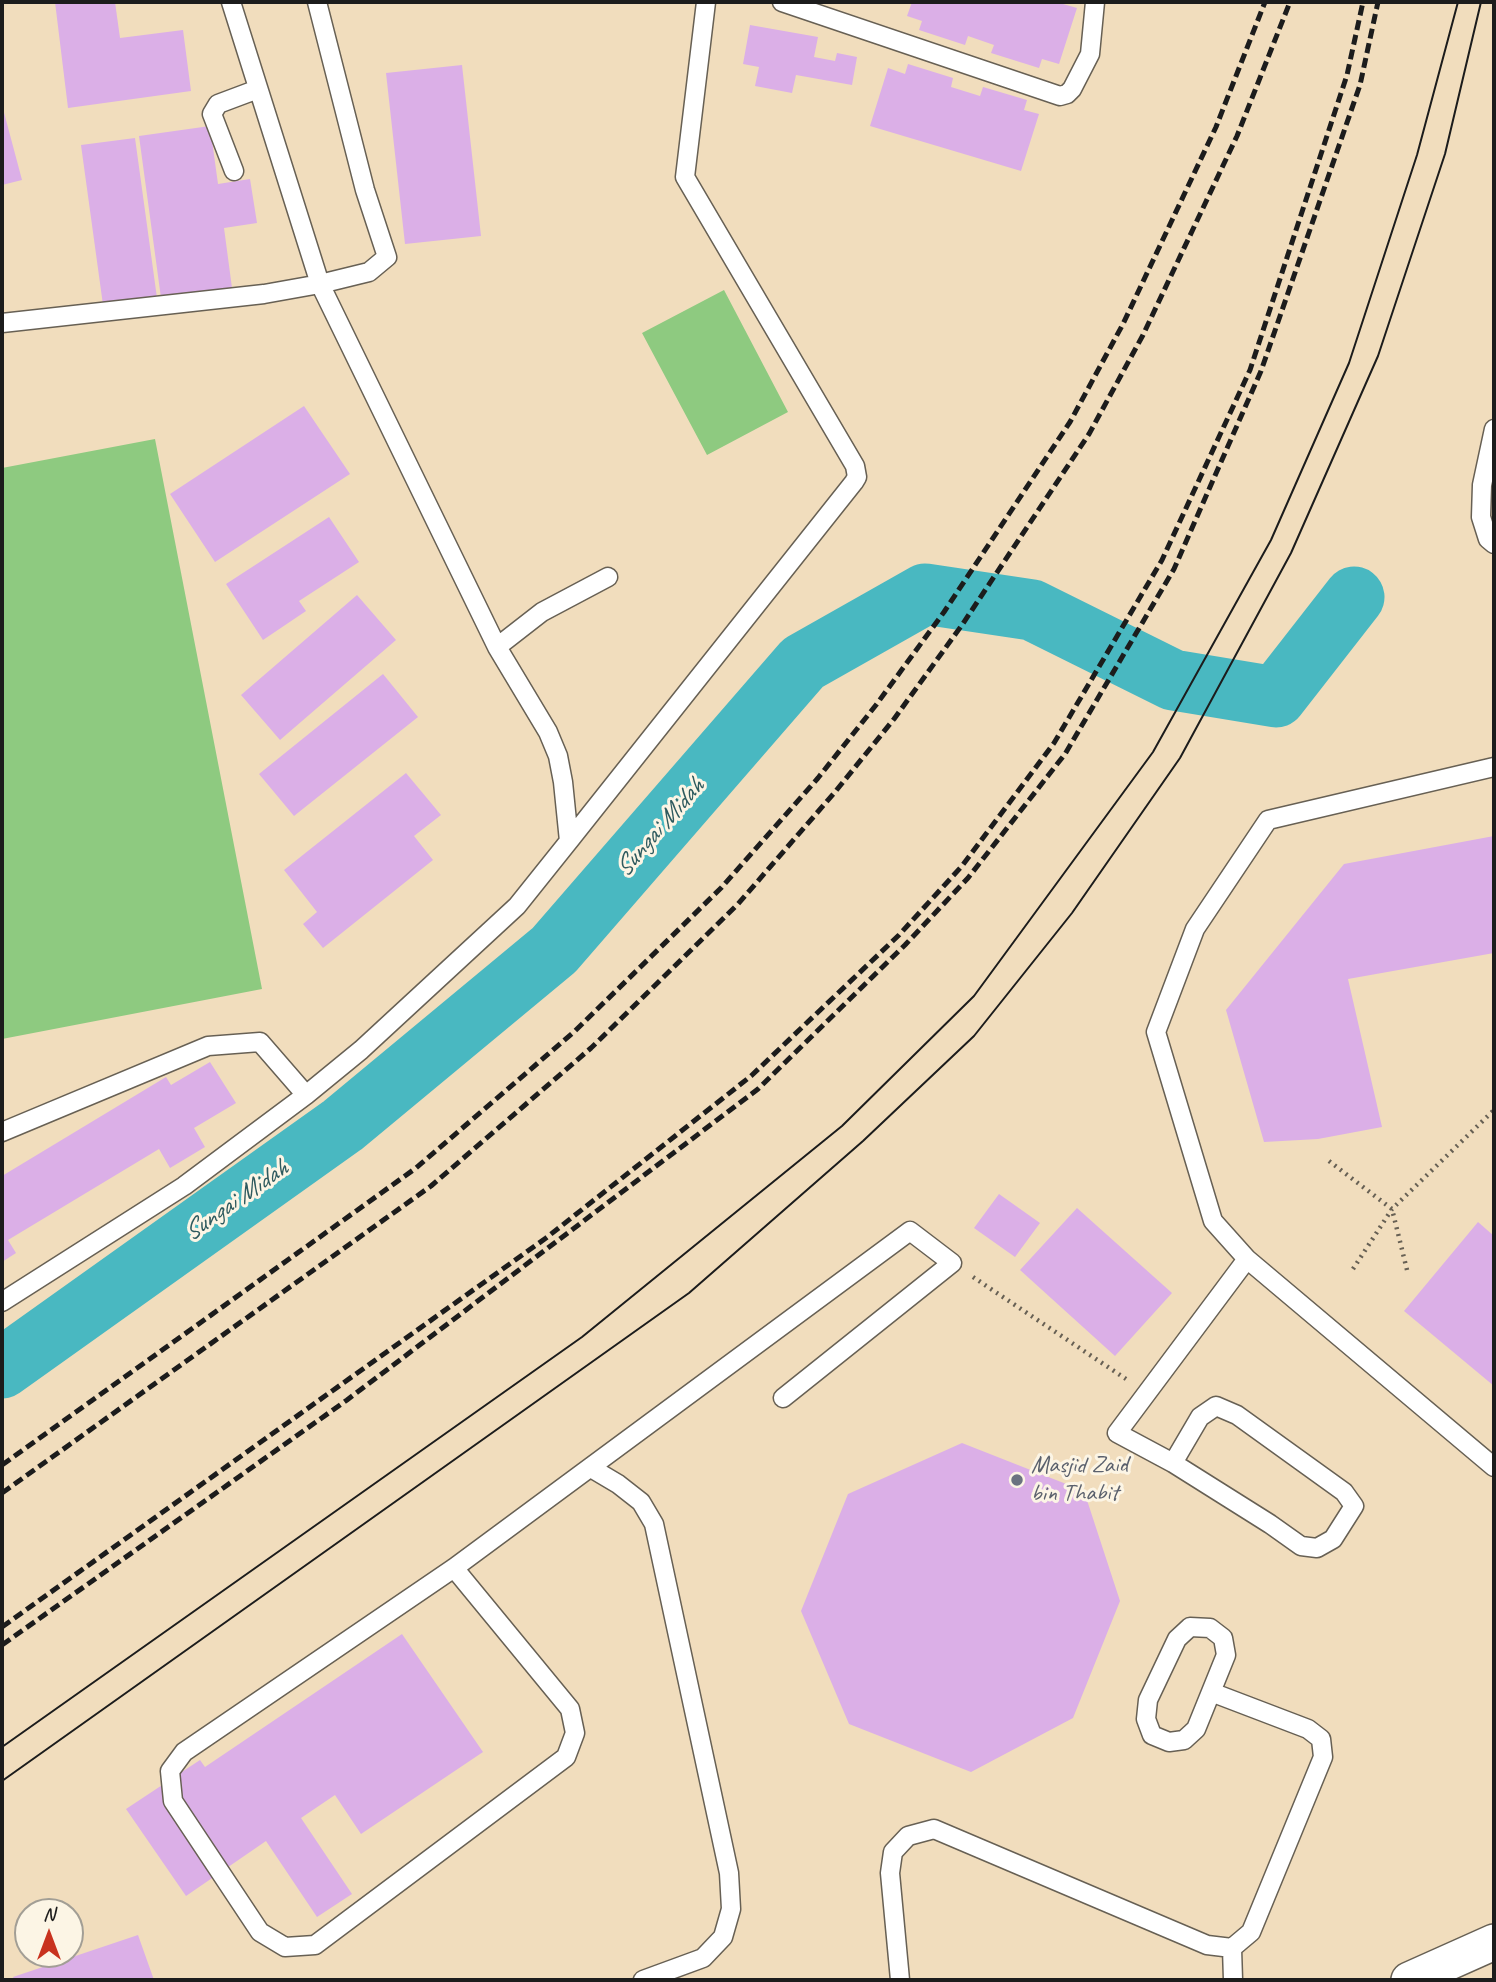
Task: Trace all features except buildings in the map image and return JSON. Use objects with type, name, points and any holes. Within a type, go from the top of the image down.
[{"type":"street","points":[[1409,1980],[1494,1942]]},
{"type":"lane","points":[[231,2],[320,284],[497,647],[548,732],[558,756],[569,841]]},
{"type":"lane","points":[[2,323],[264,294],[369,272],[387,257],[365,190],[317,2]]},
{"type":"lane","points":[[2,1302],[184,1186],[306,1095],[361,1050],[517,906],[857,477],[855,466],[685,177],[706,2]]},
{"type":"lane","points":[[782,2],[1060,96],[1072,89],[1090,54],[1095,2]]},
{"type":"lane","points":[[233,171],[212,114],[218,104],[258,89]]},
{"type":"lane","points":[[1494,429],[1482,485],[1481,517],[1488,538],[1494,544]]},
{"type":"lane","points":[[497,647],[542,612],[608,577]]},
{"type":"lane","points":[[1494,767],[1268,820],[1195,929],[1156,1032],[1213,1220],[1247,1259],[1494,1467]]},
{"type":"lane","points":[[2,1132],[208,1046],[260,1042],[306,1095]]},
{"type":"lane","points":[[454,1568],[570,1709],[575,1733],[566,1757],[315,1945],[285,1947],[260,1932],[173,1801],[170,1771],[184,1752],[454,1568],[909,1231],[952,1262],[783,1398]]},
{"type":"lane","points":[[1173,1463],[1200,1417],[1216,1406],[1237,1415],[1344,1492],[1354,1506],[1333,1539],[1317,1548],[1301,1546],[1173,1463],[1117,1433],[1247,1259]]},
{"type":"lane","points":[[591,1468],[641,1502],[654,1524],[729,1873],[731,1909],[723,1937],[703,1958],[643,1980]]},
{"type":"lane","points":[[1190,1627],[1210,1629],[1223,1638],[1226,1655],[1212,1692],[1196,1729],[1184,1740],[1169,1742],[1152,1735],[1146,1719],[1148,1700],[1177,1639],[1190,1627]]},
{"type":"lane","points":[[900,1980],[890,1873],[893,1852],[908,1836],[934,1829],[1207,1945],[1232,1948],[1251,1932],[1323,1757],[1321,1740],[1308,1729],[1212,1692]]},
{"type":"lane","points":[[1232,1948],[1233,1980]]},
{"type":"path","points":[[1353,1269],[1392,1209],[1494,1110]]},
{"type":"path","points":[[1329,1161],[1392,1209],[1408,1274]]},
{"type":"path","points":[[952,1262],[1147,1392]]},
{"type":"green space","points":[[724,290],[788,412],[707,455],[642,333]]},
{"type":"green space","points":[[155,439],[262,989],[2,1039],[2,468]]},
{"type":"waterway","name":"Sungai Midah","points":[[2,1368],[343,1125],[554,950],[803,663],[925,594],[1032,610],[1173,680],[1276,697],[1354,597]]},
{"type":"tram line","points":[[2,1747],[582,1337],[842,1126],[974,996],[1153,752],[1271,540],[1349,363],[1417,155],[1458,2]]},
{"type":"tram line","points":[[2,1781],[689,1293],[863,1141],[974,1036],[1072,913],[1180,758],[1291,553],[1378,356],[1445,154],[1481,2]]},
{"type":"railway","points":[[2,1465],[416,1168],[575,1031],[721,888],[818,778],[944,612],[1070,422],[1123,324],[1216,127],[1265,2]]},
{"type":"railway","points":[[2,1493],[431,1186],[591,1048],[738,904],[835,792],[894,719],[962,625],[1089,434],[1143,335],[1237,136],[1290,2]]},
{"type":"railway","points":[[2,1627],[546,1238],[751,1076],[899,935],[962,866],[1054,743],[1162,560],[1250,370],[1347,75],[1363,2]]},
{"type":"railway","points":[[2,1645],[347,1400],[758,1089],[905,945],[968,878],[1065,754],[1174,569],[1261,371],[1360,85],[1378,2]]},
{"type":"place","name":"Masjid Zaid bin Thabit","points":[[1017,1480]]}]
